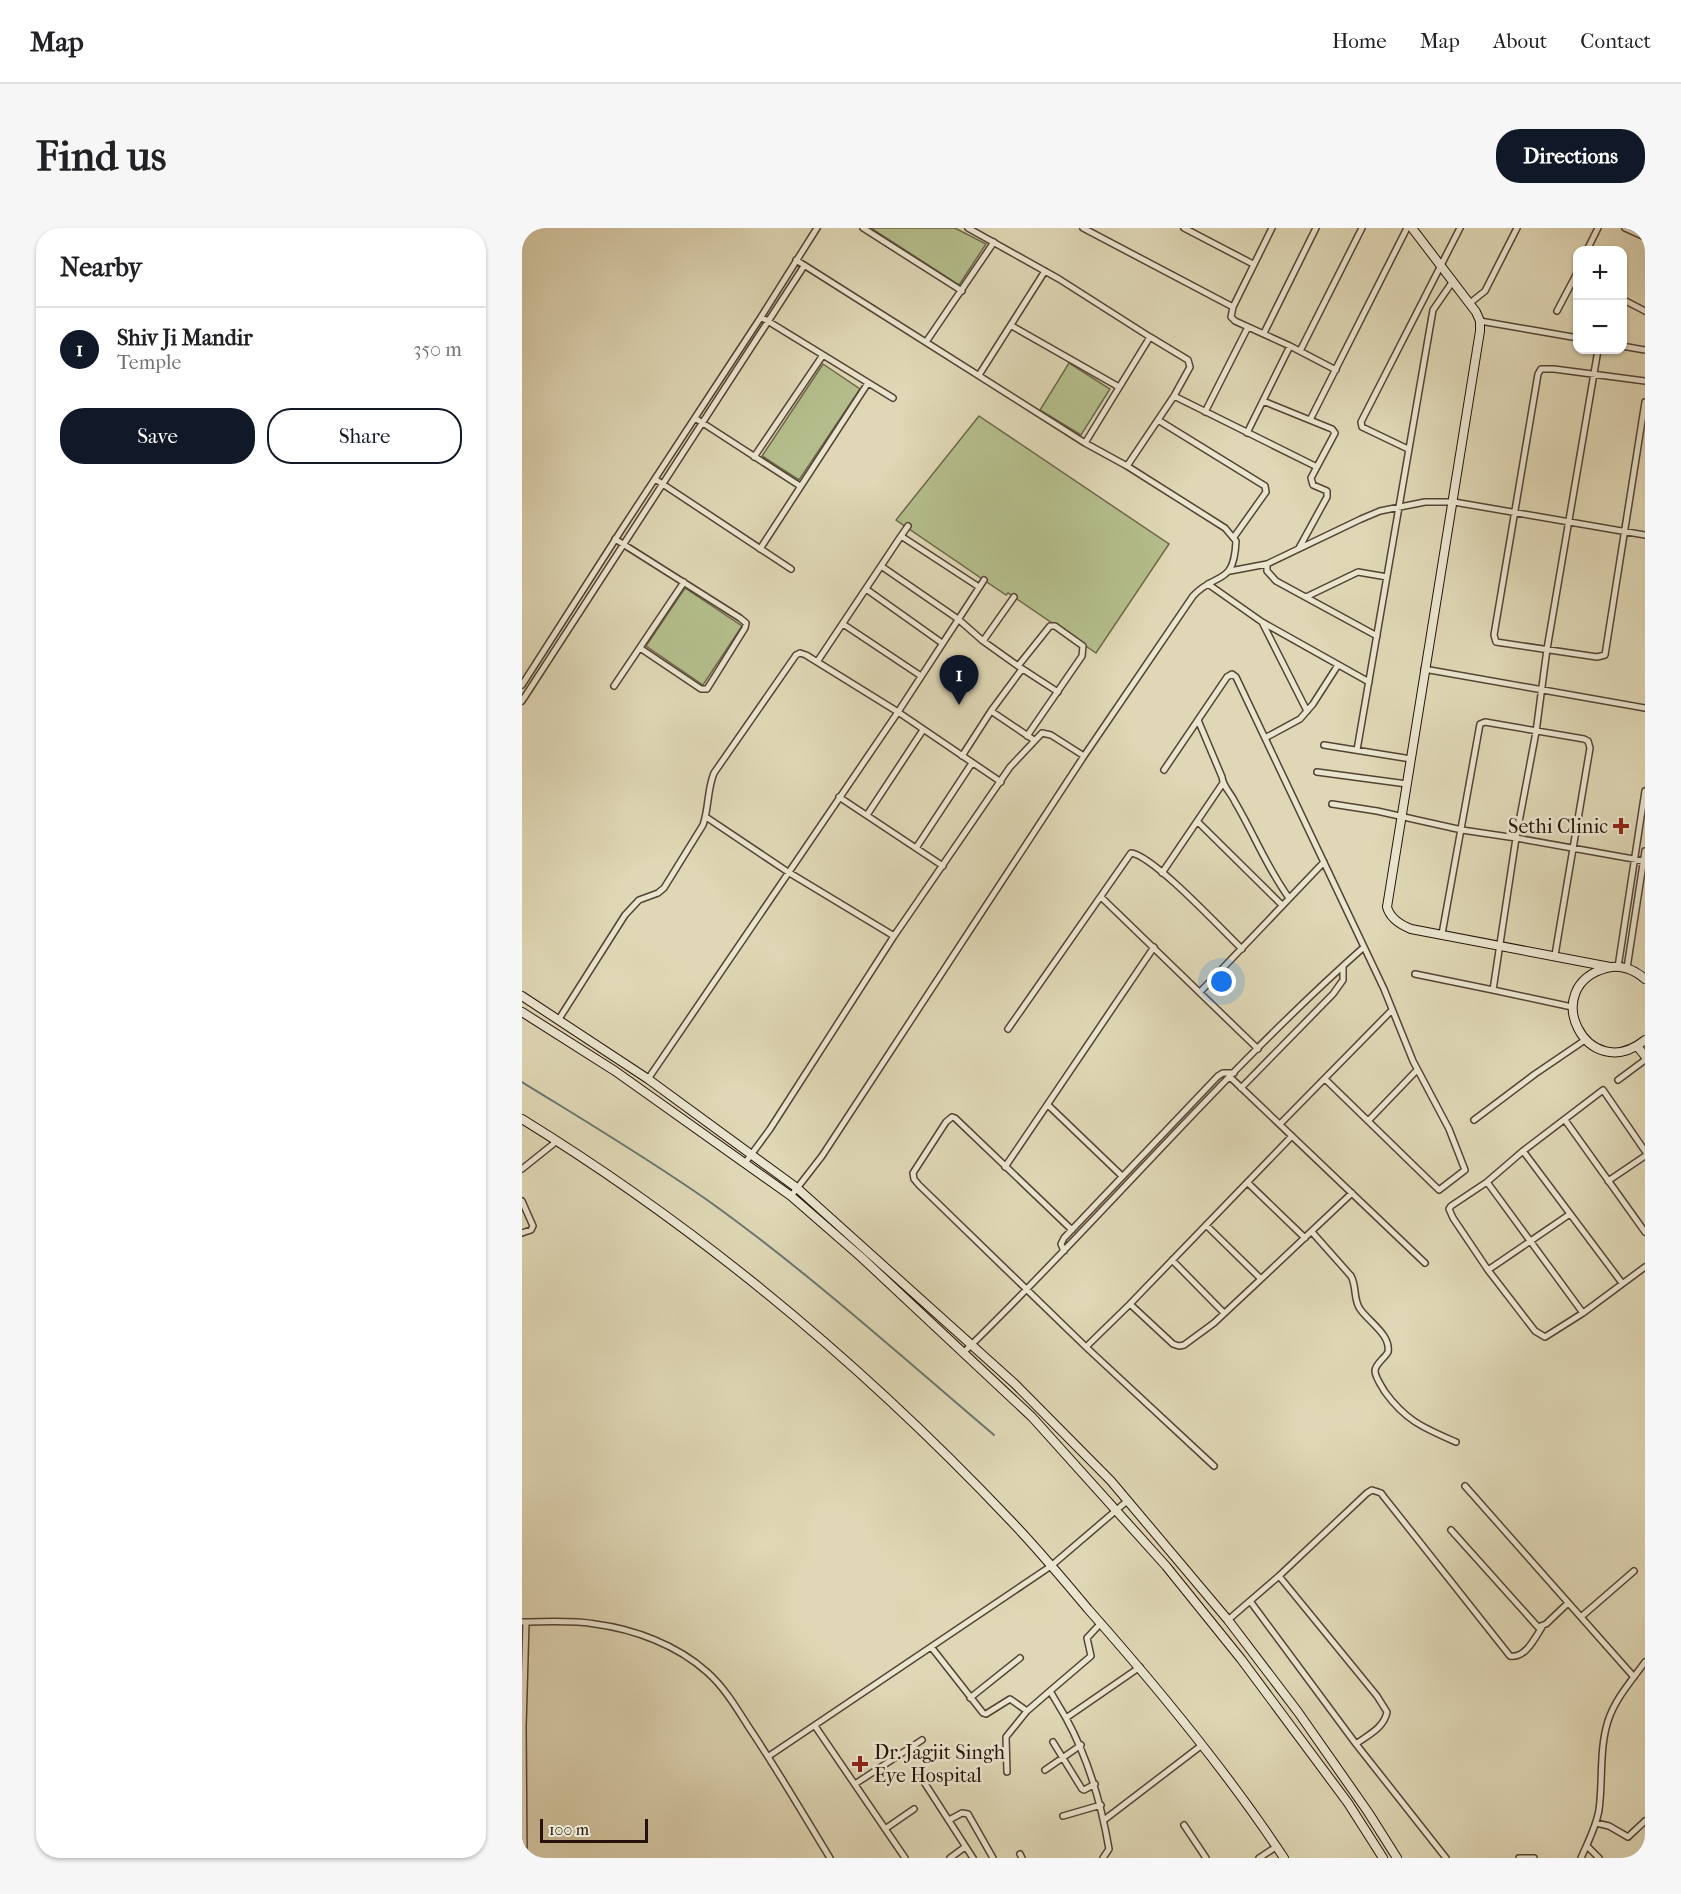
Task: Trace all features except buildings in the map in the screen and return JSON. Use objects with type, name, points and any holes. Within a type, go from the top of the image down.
[{"type":"main road","points":[[1412,228],[1470,303],[1480,321],[1479,346],[1424,669],[1388,912],[1395,920],[1411,929],[1622,968],[1645,979]]},
{"type":"main road","points":[[1622,968],[1596,971],[1584,980],[1576,992],[1572,1007],[1573,1020],[1585,1040],[1598,1049],[1611,1052],[1625,1051],[1645,1040]]},
{"type":"main road","points":[[522,996],[648,1079],[797,1188],[1015,1384],[1111,1481],[1228,1620],[1305,1721],[1397,1858]]},
{"type":"main road","points":[[522,1012],[615,1071],[790,1196],[861,1257],[1032,1417],[1166,1566],[1241,1659],[1348,1803],[1383,1858]]},
{"type":"main road","points":[[1637,1046],[1645,1058]]},
{"type":"main road","points":[[522,1119],[666,1216],[795,1317],[868,1380],[931,1440],[1012,1521],[1140,1667],[1202,1745],[1284,1858]]},
{"type":"street","points":[[522,685],[817,228]]},
{"type":"street","points":[[863,228],[962,291]]},
{"type":"street","points":[[968,228],[1046,271],[1190,363],[1189,370],[1174,396],[1127,465]]},
{"type":"street","points":[[1083,228],[1233,307]]},
{"type":"street","points":[[1184,228],[1253,264]]},
{"type":"street","points":[[1272,228],[1233,307],[1232,320],[1264,333],[1336,370]]},
{"type":"street","points":[[1264,333],[1316,228]]},
{"type":"street","points":[[1300,351],[1362,228]]},
{"type":"street","points":[[1310,420],[1407,228]]},
{"type":"street","points":[[1408,449],[1362,428],[1361,422],[1460,228]]},
{"type":"street","points":[[1470,303],[1485,291],[1517,228]]},
{"type":"street","points":[[1589,246],[1598,228]]},
{"type":"street","points":[[1625,228],[1645,237]]},
{"type":"street","points":[[926,342],[994,242]]},
{"type":"street","points":[[790,1196],[822,1156],[1084,756],[1193,596],[1208,584],[1223,578],[1230,571],[1236,546],[1234,537],[1225,528],[1127,465],[1084,443],[795,260]]},
{"type":"street","points":[[522,701],[804,266]]},
{"type":"street","points":[[979,375],[1046,271]]},
{"type":"street","points":[[1357,750],[1433,310],[1453,281]]},
{"type":"street","points":[[1557,311],[1573,282]]},
{"type":"street","points":[[1625,300],[1645,311]]},
{"type":"street","points":[[761,317],[894,398]]},
{"type":"street","points":[[1480,321],[1573,338]]},
{"type":"street","points":[[1011,326],[1119,387]]},
{"type":"street","points":[[1205,412],[1248,327]]},
{"type":"street","points":[[1084,443],[1150,337]]},
{"type":"street","points":[[1247,433],[1290,346]]},
{"type":"street","points":[[1627,347],[1645,350]]},
{"type":"street","points":[[1493,990],[1516,838],[1536,732],[1547,649],[1597,354]]},
{"type":"street","points":[[754,457],[823,355]]},
{"type":"street","points":[[1645,381],[1546,368],[1541,369],[1538,374],[1494,640],[1501,644],[1597,657],[1605,656],[1645,402]]},
{"type":"street","points":[[760,549],[868,383]]},
{"type":"street","points":[[1174,396],[1317,467]]},
{"type":"street","points":[[1263,400],[1335,432],[1311,478],[1311,482],[1327,491],[1327,497],[1299,548]]},
{"type":"street","points":[[695,418],[800,486]]},
{"type":"street","points":[[1158,420],[1265,486],[1266,492],[1234,537]]},
{"type":"street","points":[[655,479],[791,569]]},
{"type":"street","points":[[1230,571],[1267,564],[1361,519],[1399,506],[1425,502],[1454,502],[1645,535]]},
{"type":"street","points":[[817,662],[908,526]]},
{"type":"street","points":[[901,536],[979,587]]},
{"type":"street","points":[[615,539],[746,623],[709,688],[701,689],[640,648]]},
{"type":"street","points":[[1267,564],[1270,576],[1377,636]]},
{"type":"street","points":[[881,566],[958,619],[1020,668],[1058,692]]},
{"type":"street","points":[[1306,597],[1358,572],[1387,577]]},
{"type":"street","points":[[648,1079],[898,712],[984,580]]},
{"type":"street","points":[[614,686],[684,582]]},
{"type":"street","points":[[1208,584],[1262,622],[1370,682]]},
{"type":"street","points":[[866,589],[942,643]]},
{"type":"street","points":[[983,641],[1014,597]]},
{"type":"street","points":[[1262,622],[1307,711]]},
{"type":"street","points":[[843,624],[921,676]]},
{"type":"street","points":[[962,756],[1045,630],[1050,626],[1055,626],[1081,644],[1084,649],[1082,656],[1027,736]]},
{"type":"street","points":[[559,1019],[625,915],[639,900],[658,893],[664,888],[696,838],[706,817],[710,784],[714,773],[792,659],[800,653],[898,712],[1001,782]]},
{"type":"street","points":[[1265,738],[1300,719],[1338,665]]},
{"type":"street","points":[[1424,669],[1645,708]]},
{"type":"street","points":[[1164,770],[1227,677],[1233,674],[1364,947],[1417,1070],[1449,1129],[1465,1170],[1439,1190],[1325,1079]]},
{"type":"street","points":[[991,711],[1034,740]]},
{"type":"street","points":[[1198,720],[1223,783],[1236,802],[1274,877],[1289,898]]},
{"type":"street","points":[[1442,934],[1480,724],[1485,722],[1584,739],[1590,744],[1555,955]]},
{"type":"street","points":[[867,815],[923,730]]},
{"type":"street","points":[[745,1163],[894,936],[1010,767],[1042,733],[1084,756]]},
{"type":"street","points":[[1324,745],[1411,759]]},
{"type":"street","points":[[916,848],[972,763]]},
{"type":"street","points":[[1317,772],[1407,784]]},
{"type":"street","points":[[1162,873],[1223,783]]},
{"type":"street","points":[[1622,968],[1633,860],[1645,791]]},
{"type":"street","points":[[839,797],[943,866]]},
{"type":"street","points":[[1332,804],[1462,830],[1644,861]]},
{"type":"street","points":[[706,817],[788,872],[894,936]]},
{"type":"street","points":[[1198,822],[1282,905]]},
{"type":"street","points":[[1622,968],[1645,851]]},
{"type":"street","points":[[1008,1029],[1131,853],[1142,856],[1162,873],[1242,949]]},
{"type":"street","points":[[1200,992],[1324,862]]},
{"type":"street","points":[[1101,897],[1258,1049]]},
{"type":"street","points":[[1005,1167],[1154,947]]},
{"type":"street","points":[[964,1352],[1027,1290],[1232,1075],[1364,947]]},
{"type":"street","points":[[1241,1088],[1333,994],[1343,980],[1343,966]]},
{"type":"street","points":[[1622,968],[1645,973]]},
{"type":"street","points":[[1414,974],[1572,1007]]},
{"type":"street","points":[[1280,1124],[1392,1010]]},
{"type":"street","points":[[1474,1120],[1585,1040]]},
{"type":"street","points":[[1618,1080],[1645,1058]]},
{"type":"street","points":[[1369,1120],[1417,1070]]},
{"type":"street","points":[[1064,1251],[1061,1244],[1072,1230],[1223,1073],[1232,1075],[1241,1088],[1425,1263]]},
{"type":"street","points":[[1645,1150],[1603,1090],[1522,1151],[1487,1182],[1449,1209],[1488,1270],[1535,1331],[1542,1336],[1549,1336],[1645,1267]]},
{"type":"street","points":[[1048,1105],[1122,1176]]},
{"type":"street","points":[[1072,1230],[959,1121],[952,1117],[946,1122],[912,1176],[1086,1347],[1214,1466]]},
{"type":"street","points":[[1565,1120],[1645,1232]]},
{"type":"street","points":[[1086,1347],[1292,1136]]},
{"type":"street","points":[[522,1169],[557,1141]]},
{"type":"street","points":[[1522,1151],[1622,1283]]},
{"type":"street","points":[[1608,1181],[1645,1156]]},
{"type":"street","points":[[1487,1182],[1583,1313]]},
{"type":"street","points":[[1248,1183],[1305,1238]]},
{"type":"street","points":[[1130,1304],[1173,1344],[1179,1346],[1188,1343],[1262,1280],[1352,1193]]},
{"type":"street","points":[[522,1201],[533,1226],[531,1230],[522,1233]]},
{"type":"street","points":[[1488,1270],[1570,1214]]},
{"type":"street","points":[[1206,1225],[1262,1280]]},
{"type":"street","points":[[1312,1232],[1351,1276],[1355,1285],[1358,1306],[1387,1342],[1388,1352],[1376,1367],[1375,1372],[1383,1389],[1397,1408],[1411,1421],[1456,1442]]},
{"type":"street","points":[[1172,1260],[1224,1313]]},
{"type":"street","points":[[1464,1486],[1634,1677]]},
{"type":"street","points":[[1228,1620],[1280,1576],[1372,1490],[1384,1497],[1510,1656],[1518,1656],[1525,1650],[1542,1627],[1568,1603]]},
{"type":"street","points":[[769,1756],[1051,1566],[1127,1501]]},
{"type":"street","points":[[1451,1530],[1534,1625],[1542,1627]]},
{"type":"street","points":[[1581,1617],[1634,1571]]},
{"type":"street","points":[[1280,1576],[1377,1696],[1387,1712],[1386,1720],[1381,1726],[1356,1744]]},
{"type":"street","points":[[1250,1601],[1356,1744],[1446,1858]]},
{"type":"street","points":[[524,1858],[522,1727],[524,1622],[595,1624],[643,1635],[689,1658],[717,1682],[769,1756],[830,1858]]},
{"type":"street","points":[[1007,1772],[1005,1740],[1009,1732],[1027,1711],[1091,1656],[1087,1638],[1101,1623]]},
{"type":"street","points":[[932,1648],[983,1713],[986,1714],[1010,1699],[1027,1711]]},
{"type":"street","points":[[970,1698],[1020,1658]]},
{"type":"street","points":[[1581,1858],[1596,1823],[1607,1726],[1614,1707],[1645,1663]]},
{"type":"street","points":[[1066,1718],[1140,1667]]},
{"type":"street","points":[[1050,1690],[1081,1745],[1095,1784],[1109,1849],[1103,1858]]},
{"type":"street","points":[[815,1726],[905,1858]]},
{"type":"street","points":[[855,1784],[922,1740]]},
{"type":"street","points":[[1053,1742],[1082,1789],[1095,1784]]},
{"type":"street","points":[[1045,1770],[1081,1745]]},
{"type":"street","points":[[1104,1820],[1202,1745]]},
{"type":"street","points":[[922,1779],[973,1858]]},
{"type":"street","points":[[1063,1816],[1101,1805]]},
{"type":"street","points":[[885,1829],[914,1809]]},
{"type":"street","points":[[949,1820],[962,1813],[968,1814],[993,1858]]},
{"type":"street","points":[[1596,1823],[1609,1826],[1628,1838],[1645,1821]]},
{"type":"street","points":[[1184,1825],[1206,1858]]},
{"type":"street","points":[[1587,1846],[1599,1858]]},
{"type":"street","points":[[950,1858],[965,1847]]},
{"type":"street","points":[[1259,1858],[1276,1847]]},
{"type":"street","points":[[1519,1858],[1534,1858]]},
{"type":"green space","points":[[871,228],[955,228],[986,244],[959,285]]},
{"type":"green space","points":[[1069,363],[1110,389],[1081,435],[1040,410]]},
{"type":"green space","points":[[823,364],[860,389],[799,480],[762,456]]},
{"type":"green space","points":[[979,416],[1169,544],[1096,653],[896,520]]},
{"type":"green space","points":[[685,588],[742,626],[703,685],[646,646]]},
{"type":"waterway","points":[[522,1082],[617,1140],[747,1229],[994,1435]]},
{"type":"place","name":"Shiv Ji Mandir","points":[[959,705]]},
{"type":"place","name":"Sethi Clinic","points":[[1621,826]]},
{"type":"place","name":"Dr. Jagjit Singh Eye Hospital","points":[[860,1764]]}]
